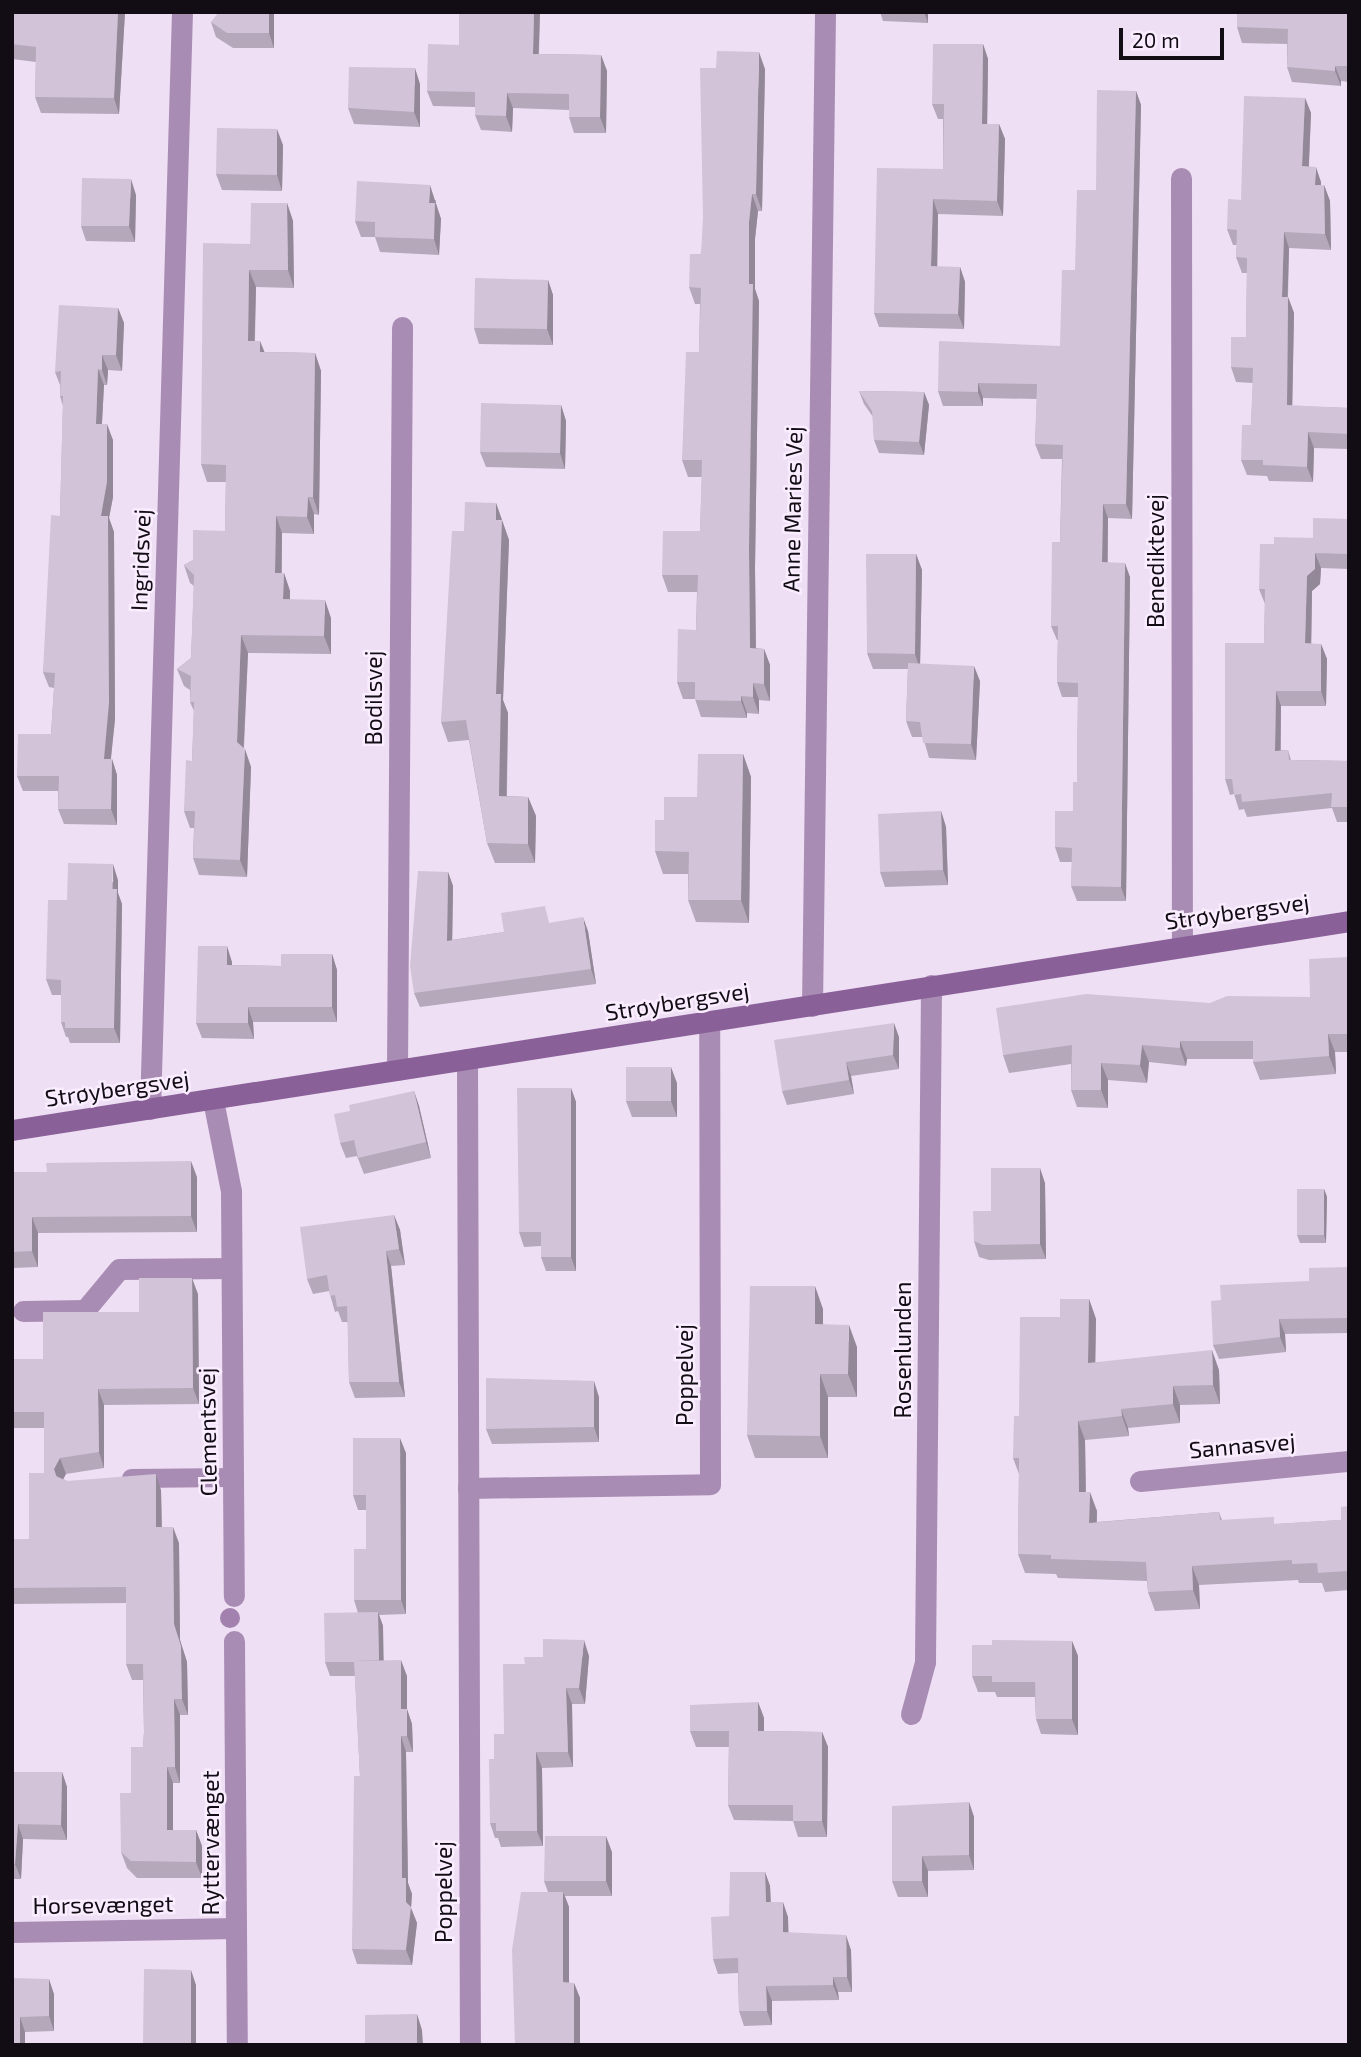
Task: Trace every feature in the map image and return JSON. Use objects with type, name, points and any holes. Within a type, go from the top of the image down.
[{"type":"street","name":"Ingridsvej","points":[[150,1109],[182,12]]},
{"type":"street","name":"Anne Maries Vej","points":[[811,1006],[825,12]]},
{"type":"street","name":"Benediktevej","points":[[1181,178],[1182,945]]},
{"type":"street","name":"Bodilsvej","points":[[397,1070],[402,327]]},
{"type":"street","name":"Strøybergsvej","points":[[12,1130],[1349,921]]},
{"type":"street","name":"Rosenlunden","points":[[911,1714],[925,1662],[931,985]]},
{"type":"street","name":"Poppelvej","points":[[468,1488],[710,1484],[709,1023]]},
{"type":"street","name":"Poppelvej","points":[[467,1059],[470,2045]]},
{"type":"street","name":"Clementsvej","points":[[214,1100],[230,1170],[234,1596]]},
{"type":"street","points":[[23,1311],[85,1310],[119,1269],[231,1268]]},
{"type":"street","name":"Sannasvej","points":[[1140,1481],[1349,1461]]},
{"type":"street","name":"Ryttervænget","points":[[234,1641],[237,2045]]},
{"type":"street","name":"Horsevænget","points":[[12,1932],[236,1928]]},
{"type":"lane","points":[[111,1478],[234,1477]]},
{"type":"building","points":[[12,12],[118,12],[114,98],[35,97],[36,47],[12,44]]},
{"type":"building","points":[[219,12],[269,12],[269,33],[227,33],[211,22]]},
{"type":"building","points":[[459,12],[534,12],[533,54],[601,55],[600,117],[569,117],[569,94],[507,93],[506,116],[475,115],[475,92],[427,91],[428,44],[459,45]]},
{"type":"building","points":[[1237,12],[1349,12],[1349,66],[1335,66],[1335,71],[1287,67],[1288,29],[1237,27]]},
{"type":"building","points":[[933,44],[983,44],[982,124],[999,124],[997,201],[933,199],[931,266],[960,267],[958,314],[874,313],[877,168],[943,169],[944,104],[932,104]]},
{"type":"building","points":[[717,51],[759,52],[756,194],[752,194],[749,222],[749,284],[753,284],[749,551],[750,648],[764,649],[764,684],[753,683],[753,697],[741,696],[741,701],[695,700],[695,682],[677,682],[678,629],[696,630],[698,575],[662,575],[663,531],[700,531],[702,460],[682,460],[686,352],[699,352],[701,288],[689,287],[690,254],[701,254],[703,217],[700,68],[716,68]]},
{"type":"building","points":[[349,67],[415,68],[414,112],[348,108]]},
{"type":"building","points":[[1097,90],[1136,91],[1126,504],[1103,504],[1102,562],[1125,563],[1121,887],[1071,886],[1072,848],[1055,847],[1055,811],[1073,811],[1073,782],[1077,782],[1078,683],[1057,682],[1058,626],[1051,626],[1052,542],[1060,542],[1063,445],[1035,444],[1037,384],[978,383],[978,392],[938,391],[939,341],[1060,346],[1062,270],[1075,270],[1077,190],[1096,190]]},
{"type":"building","points":[[1244,96],[1305,98],[1302,166],[1316,167],[1315,185],[1324,185],[1325,234],[1284,232],[1282,297],[1288,297],[1287,405],[1349,408],[1349,434],[1308,432],[1307,467],[1263,465],[1263,460],[1241,460],[1242,425],[1251,425],[1253,368],[1231,367],[1231,337],[1246,337],[1247,258],[1236,257],[1237,230],[1227,229],[1228,199],[1241,200]]},
{"type":"building","points":[[217,128],[277,129],[277,175],[216,174]]},
{"type":"building","points":[[82,178],[131,179],[129,226],[81,226]]},
{"type":"building","points":[[357,181],[430,185],[429,203],[435,203],[434,239],[375,237],[375,222],[355,221]]},
{"type":"building","points":[[251,203],[287,203],[288,270],[249,270],[248,341],[260,341],[260,352],[315,353],[313,497],[308,497],[307,517],[276,516],[275,573],[284,573],[283,599],[325,600],[324,636],[241,635],[237,742],[245,749],[240,860],[193,858],[195,811],[184,811],[186,760],[192,761],[194,702],[190,702],[191,676],[177,669],[191,658],[194,575],[184,565],[193,560],[193,530],[225,531],[226,465],[201,464],[203,243],[250,244],[250,253]]},
{"type":"building","points":[[475,278],[548,280],[547,329],[474,328]]},
{"type":"building","points":[[59,305],[118,308],[116,355],[102,355],[102,370],[98,369],[96,424],[107,424],[107,482],[101,516],[108,516],[109,703],[104,759],[112,759],[111,809],[58,809],[59,776],[17,776],[18,734],[51,734],[55,673],[43,672],[51,515],[60,516],[63,396],[60,396],[61,371],[55,372]]},
{"type":"building","points":[[859,391],[924,392],[919,442],[874,440],[872,411]]},
{"type":"building","points":[[481,403],[561,405],[560,453],[480,452]]},
{"type":"building","points":[[465,502],[496,503],[496,520],[502,520],[496,694],[501,694],[499,796],[528,797],[528,844],[487,843],[466,720],[441,722],[452,531],[464,531]]},
{"type":"building","points":[[1313,518],[1349,519],[1349,554],[1315,553],[1315,569],[1307,576],[1305,643],[1321,644],[1321,691],[1276,691],[1275,751],[1288,750],[1289,760],[1349,761],[1349,807],[1331,807],[1332,793],[1242,802],[1241,794],[1234,795],[1232,779],[1225,779],[1225,643],[1264,643],[1265,589],[1259,589],[1260,544],[1274,544],[1274,537],[1313,538]]},
{"type":"building","points":[[866,554],[916,554],[915,654],[867,653]]},
{"type":"building","points":[[908,663],[974,666],[971,744],[923,743],[920,722],[906,721]]},
{"type":"building","points":[[698,754],[743,754],[741,900],[688,900],[689,852],[655,851],[655,820],[664,820],[664,797],[697,797]]},
{"type":"building","points":[[941,811],[943,870],[880,872],[878,814]]},
{"type":"building","points":[[68,863],[113,864],[112,889],[117,889],[114,1028],[65,1028],[65,1022],[61,1022],[61,980],[46,979],[48,900],[67,900]]},
{"type":"building","points":[[418,871],[448,872],[447,941],[504,932],[501,913],[545,906],[549,923],[583,917],[591,969],[414,993],[410,966]]},
{"type":"building","points":[[198,946],[227,946],[227,965],[281,966],[281,954],[332,954],[332,1007],[248,1007],[248,1023],[196,1023]]},
{"type":"building","points":[[1349,957],[1349,1034],[1328,1034],[1329,1056],[1253,1062],[1253,1041],[1180,1041],[1180,1048],[1142,1045],[1140,1065],[1101,1063],[1101,1090],[1071,1090],[1072,1045],[1003,1055],[996,1008],[1086,994],[1210,1003],[1227,996],[1310,997],[1309,959]]},
{"type":"building","points":[[894,1023],[893,1055],[846,1062],[849,1080],[782,1091],[774,1040]]},
{"type":"building","points":[[626,1067],[671,1067],[671,1101],[626,1101]]},
{"type":"building","points":[[517,1088],[571,1088],[571,1257],[541,1257],[541,1232],[519,1232]]},
{"type":"building","points":[[414,1091],[426,1142],[358,1158],[354,1140],[340,1143],[334,1114],[350,1111],[349,1105]]},
{"type":"building","points":[[191,1161],[191,1216],[32,1217],[32,1251],[12,1252],[13,1172],[47,1172],[46,1163]]},
{"type":"building","points":[[991,1168],[1040,1168],[1040,1244],[983,1245],[974,1241],[973,1211],[991,1211]]},
{"type":"building","points":[[1297,1189],[1324,1189],[1324,1235],[1297,1235]]},
{"type":"building","points":[[394,1215],[399,1249],[386,1251],[399,1382],[349,1382],[347,1306],[337,1307],[335,1295],[330,1296],[327,1275],[307,1279],[300,1227]]},
{"type":"building","points":[[1349,1267],[1349,1318],[1279,1319],[1280,1337],[1213,1345],[1211,1301],[1221,1300],[1220,1285],[1309,1281],[1309,1268]]},
{"type":"building","points":[[139,1278],[192,1278],[193,1388],[98,1389],[99,1452],[60,1458],[54,1469],[56,1476],[67,1481],[156,1474],[156,1527],[173,1527],[174,1624],[181,1646],[182,1699],[174,1699],[175,1767],[167,1767],[167,1830],[196,1830],[196,1862],[131,1861],[121,1852],[120,1793],[131,1793],[131,1747],[143,1747],[144,1732],[143,1664],[126,1664],[126,1587],[12,1588],[12,1539],[29,1539],[29,1473],[44,1473],[44,1412],[12,1412],[12,1359],[43,1359],[43,1312],[139,1312]]},
{"type":"building","points":[[750,1286],[815,1286],[815,1324],[849,1325],[848,1374],[820,1374],[820,1436],[747,1435]]},
{"type":"building","points":[[1060,1299],[1089,1299],[1088,1363],[1212,1350],[1213,1385],[1173,1386],[1173,1404],[1121,1409],[1122,1416],[1078,1421],[1079,1492],[1090,1492],[1089,1523],[1219,1512],[1220,1520],[1274,1517],[1274,1524],[1341,1520],[1341,1507],[1349,1506],[1349,1578],[1348,1571],[1318,1573],[1317,1563],[1292,1564],[1292,1560],[1192,1566],[1193,1590],[1148,1592],[1146,1562],[1051,1559],[1051,1555],[1018,1554],[1019,1458],[1013,1458],[1014,1416],[1019,1416],[1020,1317],[1060,1317]]},
{"type":"building","points":[[486,1378],[594,1381],[594,1427],[486,1429]]},
{"type":"building","points":[[353,1438],[400,1438],[401,1600],[354,1600],[354,1549],[366,1549],[366,1495],[353,1495]]},
{"type":"building","points":[[378,1612],[379,1660],[325,1662],[324,1613]]},
{"type":"building","points":[[543,1639],[584,1640],[579,1688],[566,1688],[568,1752],[536,1752],[537,1831],[496,1831],[496,1823],[490,1823],[489,1759],[494,1759],[494,1734],[504,1734],[503,1664],[525,1664],[524,1657],[543,1657]]},
{"type":"building","points":[[992,1640],[1072,1641],[1072,1719],[1036,1719],[1035,1682],[992,1682],[992,1676],[972,1676],[972,1645],[992,1645]]},
{"type":"building","points":[[401,1660],[401,1709],[407,1709],[407,1736],[401,1736],[402,1878],[406,1878],[406,1902],[411,1907],[406,1950],[352,1949],[354,1776],[360,1776],[354,1661]]},
{"type":"building","points":[[758,1702],[758,1731],[822,1732],[822,1821],[793,1821],[793,1805],[728,1805],[729,1731],[690,1731],[690,1705]]},
{"type":"building","points":[[12,1772],[62,1772],[61,1825],[18,1824],[15,1864],[12,1864]]},
{"type":"building","points":[[969,1802],[969,1855],[922,1856],[922,1881],[892,1881],[892,1806]]},
{"type":"building","points":[[545,1836],[606,1836],[606,1881],[544,1881]]},
{"type":"building","points":[[730,1872],[765,1872],[766,1902],[783,1902],[783,1932],[846,1935],[847,1977],[833,1977],[833,1985],[766,1986],[767,2011],[739,2011],[738,1958],[713,1959],[711,1917],[729,1916]]},
{"type":"building","points":[[521,1892],[563,1892],[563,1982],[574,1983],[574,2045],[515,2045],[512,1950]]},
{"type":"building","points":[[144,1969],[191,1970],[191,2045],[143,2045]]},
{"type":"building","points":[[12,1978],[49,1979],[49,2016],[20,2017],[20,2045],[12,2045]]},
{"type":"building","points":[[417,2014],[417,2045],[365,2045],[365,2015]]}]
